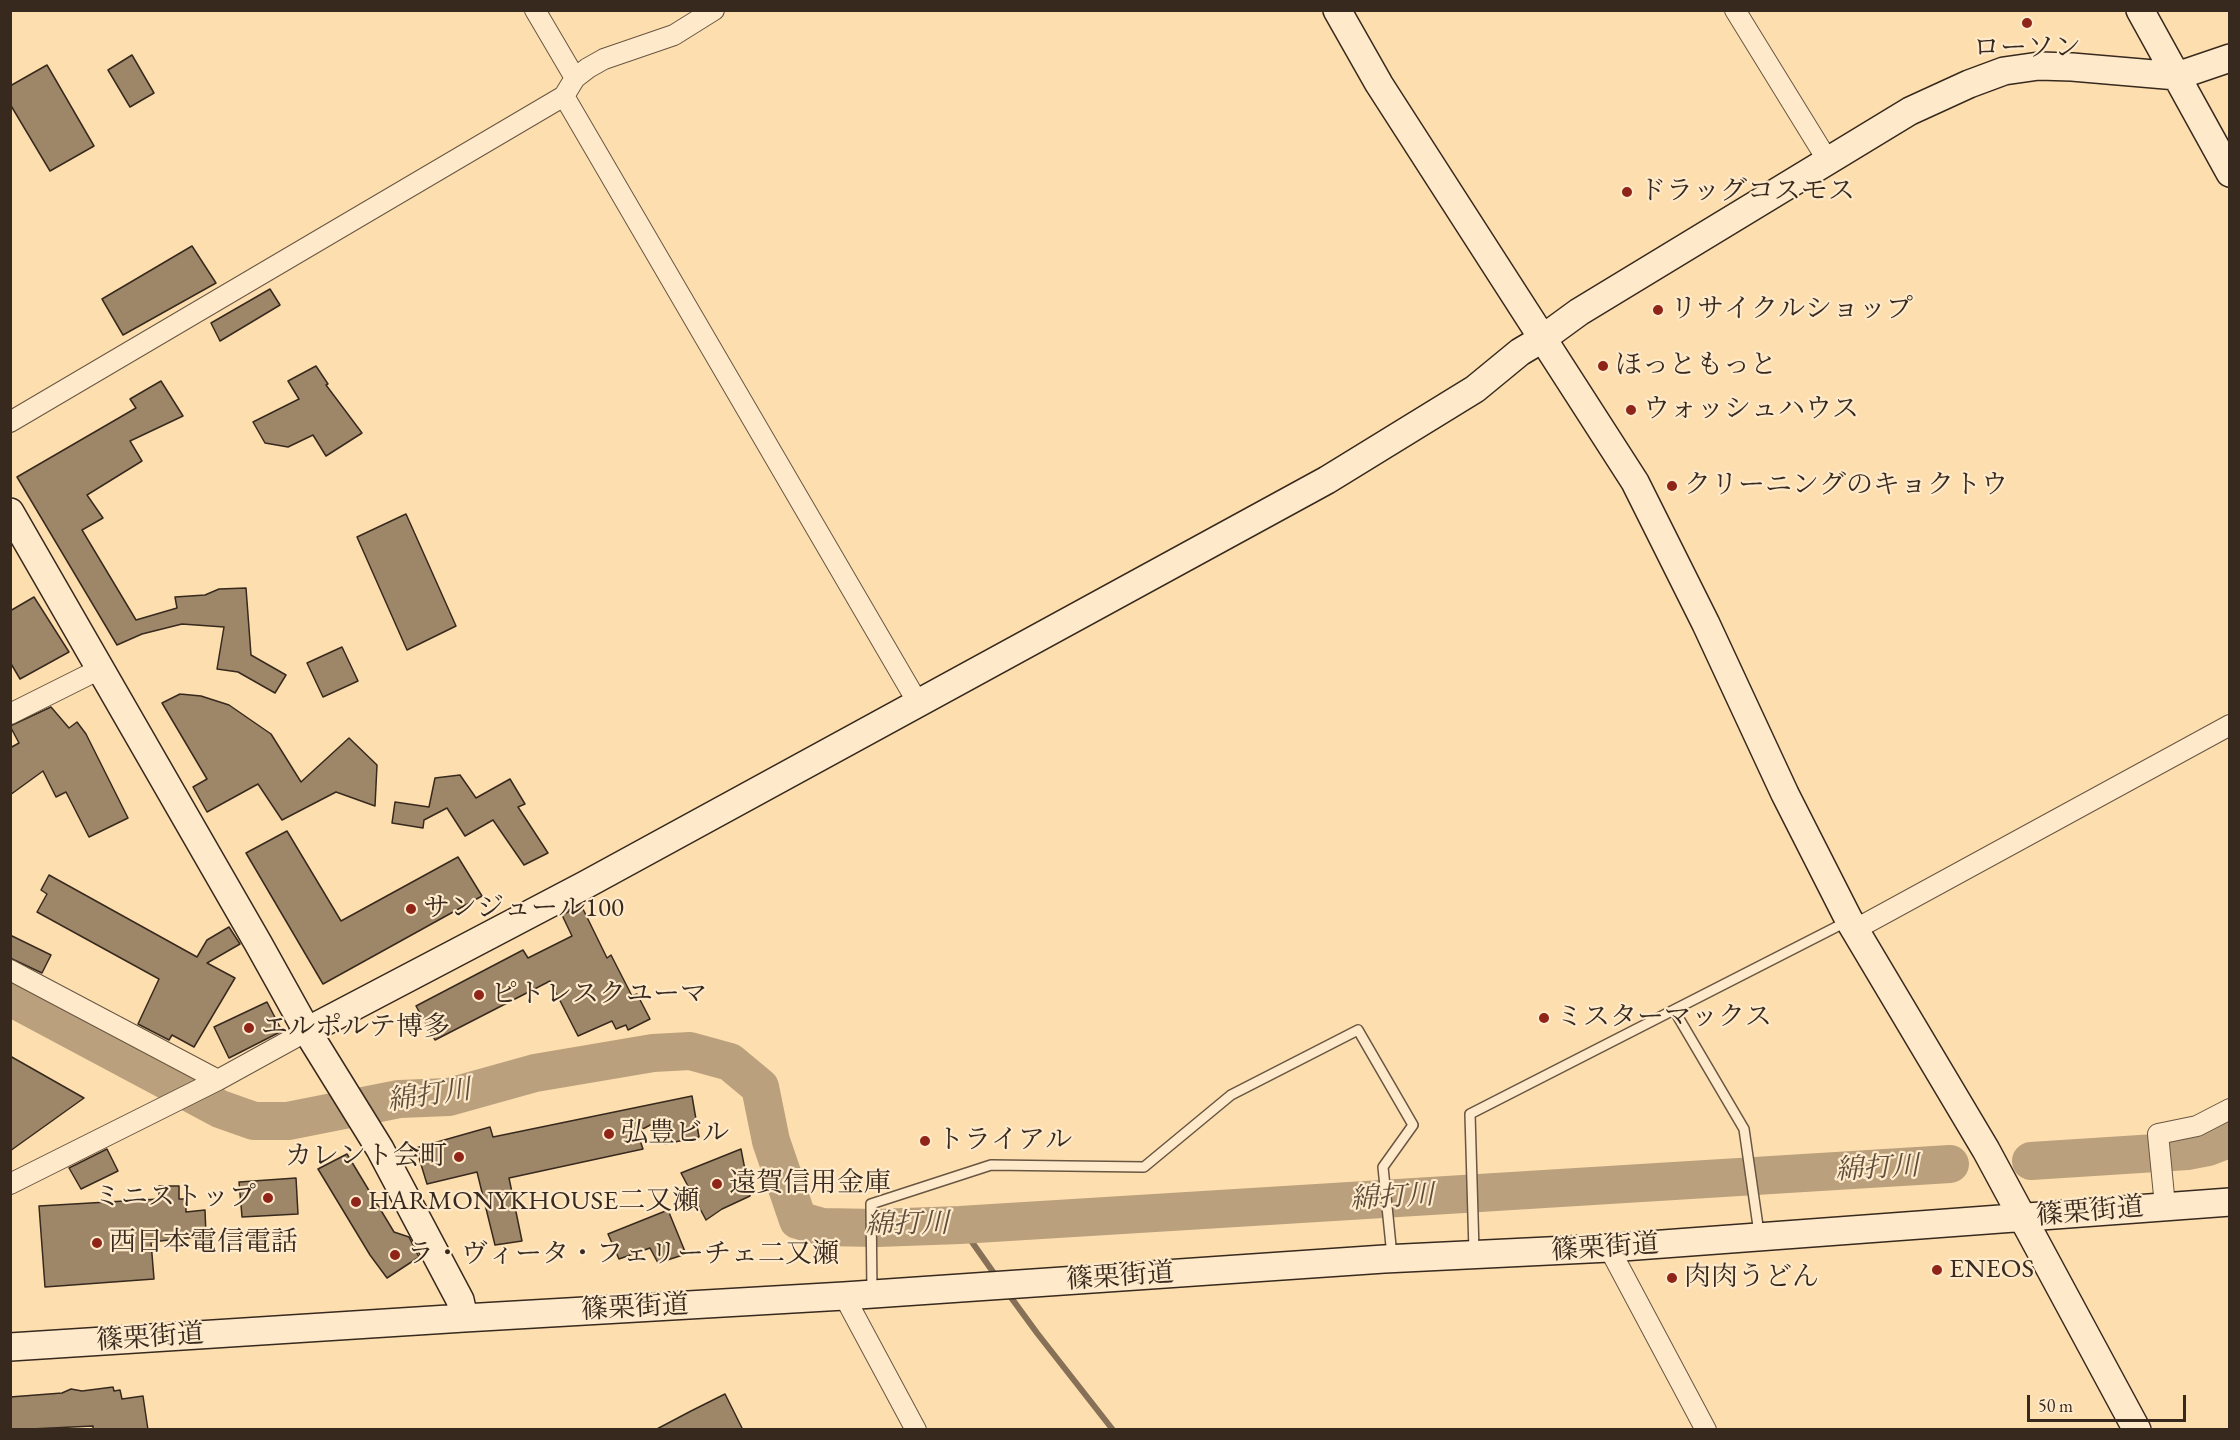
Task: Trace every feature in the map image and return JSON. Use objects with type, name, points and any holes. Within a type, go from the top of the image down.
[{"type":"street","points":[[535,10],[574,78]]},
{"type":"street","points":[[10,422],[564,96],[574,78],[604,59],[674,35],[714,10]]},
{"type":"street","points":[[1337,10],[1379,84],[1635,482],[1706,624],[1785,794],[1852,925],[1986,1150],[2137,1430]]},
{"type":"street","points":[[1735,10],[1828,161]]},
{"type":"street","points":[[2140,10],[2229,173]]},
{"type":"street","points":[[10,1184],[209,1084],[585,885],[1328,480],[1475,388],[1520,352],[1579,312],[1910,111],[2004,71],[2039,66],[2177,76],[2229,58]]},
{"type":"street","points":[[564,96],[918,703]]},
{"type":"street","points":[[10,512],[307,1031],[380,1149],[460,1300],[464,1318]]},
{"type":"street","points":[[10,714],[100,669]]},
{"type":"street","points":[[1852,925],[2229,725]]},
{"type":"street","points":[[10,970],[209,1084]]},
{"type":"street","points":[[2165,1206],[2158,1134],[2197,1126],[2229,1109]]},
{"type":"street","name":"篠栗街道","points":[[10,1347],[844,1296],[1392,1259],[1609,1248],[2229,1202]]},
{"type":"street","points":[[1609,1248],[1706,1430]]},
{"type":"street","points":[[844,1296],[916,1430]]},
{"type":"lane","points":[[1474,1256],[1470,1114],[1674,1010],[1852,925]]},
{"type":"lane","points":[[1674,1010],[1744,1129],[1760,1237]]},
{"type":"lane","points":[[873,1294],[871,1204],[991,1165],[1144,1167],[1231,1095],[1358,1030],[1413,1125],[1383,1167],[1392,1259]]},
{"type":"building","points":[[132,55],[154,93],[130,107],[108,70]]},
{"type":"building","points":[[47,65],[94,146],[50,171],[10,104],[10,86]]},
{"type":"building","points":[[192,246],[216,283],[123,335],[102,299]]},
{"type":"building","points":[[270,289],[280,305],[220,341],[211,323]]},
{"type":"building","points":[[316,366],[328,384],[326,385],[362,433],[326,456],[313,435],[288,447],[265,443],[253,422],[299,399],[288,381]]},
{"type":"building","points":[[161,381],[183,416],[130,441],[142,461],[87,495],[103,518],[82,530],[136,620],[177,608],[175,597],[205,595],[219,589],[246,588],[251,655],[286,675],[275,693],[238,672],[217,669],[224,627],[182,624],[142,634],[117,645],[17,477],[136,408],[130,399]]},
{"type":"building","points":[[406,514],[456,626],[407,650],[357,537]]},
{"type":"building","points":[[34,597],[69,652],[20,679],[10,662],[10,611]]},
{"type":"building","points":[[342,647],[358,681],[323,697],[307,663]]},
{"type":"building","points":[[180,694],[201,696],[229,705],[271,734],[301,782],[349,738],[377,765],[375,806],[336,792],[282,820],[258,784],[207,812],[193,787],[207,779],[162,703]]},
{"type":"building","points":[[51,707],[69,728],[77,722],[86,734],[128,818],[89,837],[66,792],[56,797],[43,771],[10,795],[10,748],[19,743],[10,726]]},
{"type":"building","points":[[460,775],[476,798],[510,779],[525,804],[518,807],[548,853],[524,865],[493,820],[465,836],[447,808],[424,820],[423,828],[392,823],[395,802],[429,807],[435,778]]},
{"type":"building","name":"サンジュール100","points":[[287,831],[341,921],[458,857],[482,896],[323,984],[246,853]]},
{"type":"building","points":[[49,875],[197,957],[207,940],[229,927],[240,944],[207,963],[235,978],[194,1047],[172,1035],[169,1040],[138,1024],[159,979],[37,912],[47,894],[41,890]]},
{"type":"building","points":[[581,905],[607,958],[611,955],[632,996],[637,994],[650,1019],[628,1030],[626,1025],[616,1029],[612,1021],[578,1036],[550,981],[435,1040],[416,1006],[523,950],[528,958],[572,936],[562,915]]},
{"type":"building","points":[[10,935],[51,955],[42,973],[10,958]]},
{"type":"building","name":"エルポルテ博多","points":[[267,1002],[282,1031],[229,1058],[214,1027]]},
{"type":"building","points":[[10,1056],[84,1098],[10,1151]]},
{"type":"building","points":[[692,1096],[699,1137],[665,1144],[654,1123],[637,1132],[643,1149],[509,1178],[522,1241],[495,1245],[477,1172],[427,1184],[416,1148],[490,1127],[493,1137]]},
{"type":"building","points":[[107,1149],[118,1171],[81,1189],[69,1168]]},
{"type":"building","name":"遠賀信用金庫","points":[[741,1149],[750,1196],[722,1209],[706,1220],[681,1173]]},
{"type":"building","name":"HARMONYKHOUSE二又瀬","points":[[347,1154],[394,1232],[409,1237],[419,1257],[387,1278],[370,1255],[318,1169]]},
{"type":"building","name":"ミニストップ","points":[[296,1178],[298,1214],[242,1217],[239,1182]]},
{"type":"building","name":"西日本電信電話","points":[[159,1186],[179,1186],[179,1199],[186,1199],[186,1212],[205,1210],[206,1236],[151,1242],[154,1279],[45,1287],[39,1206],[159,1199]]},
{"type":"building","points":[[668,1210],[686,1254],[658,1263],[650,1248],[619,1259],[608,1234]]},
{"type":"building","points":[[113,1387],[114,1391],[120,1390],[122,1399],[143,1396],[148,1430],[93,1430],[93,1426],[10,1430],[10,1397],[62,1393],[71,1389],[82,1391]]},
{"type":"building","points":[[725,1394],[743,1430],[655,1430],[691,1411]]},
{"type":"waterway","name":"綿打川","points":[[10,997],[220,1109],[254,1121],[288,1121],[399,1099],[449,1097],[535,1073],[653,1053],[690,1051],[730,1062],[760,1087],[771,1141],[798,1220],[822,1227],[960,1225],[1950,1164]]},
{"type":"waterway","name":"綿打川","points":[[2031,1161],[2187,1151],[2208,1147],[2230,1136]]},
{"type":"waterway","points":[[960,1225],[998,1279]]},
{"type":"waterway","points":[[1007,1292],[1113,1430]]},
{"type":"place","name":"ローソン","points":[[2027,23]]},
{"type":"place","name":"ドラッグコスモス","points":[[1627,192]]},
{"type":"place","name":"リサイクルショップ","points":[[1658,310]]},
{"type":"place","name":"ほっともっと","points":[[1603,366]]},
{"type":"place","name":"ウォッシュハウス","points":[[1631,410]]},
{"type":"place","name":"クリーニングのキョクトウ","points":[[1672,486]]},
{"type":"place","name":"サンジュール100","points":[[411,909]]},
{"type":"place","name":"ピトレスクユーマ","points":[[479,995]]},
{"type":"place","name":"ミスターマックス","points":[[1544,1018]]},
{"type":"place","name":"エルポルテ博多","points":[[249,1028]]},
{"type":"place","name":"弘豊ビル","points":[[609,1134]]},
{"type":"place","name":"トライアル","points":[[925,1141]]},
{"type":"place","name":"カレント会町","points":[[459,1157]]},
{"type":"place","name":"遠賀信用金庫","points":[[717,1184]]},
{"type":"place","name":"ミニストップ","points":[[268,1198]]},
{"type":"place","name":"HARMONYKHOUSE二又瀬","points":[[356,1202]]},
{"type":"place","name":"西日本電信電話","points":[[97,1243]]},
{"type":"place","name":"ラ・ヴィータ・フェリーチェ二又瀬","points":[[395,1255]]},
{"type":"place","name":"ENEOS","points":[[1937,1270]]},
{"type":"place","name":"肉肉うどん","points":[[1672,1278]]}]
